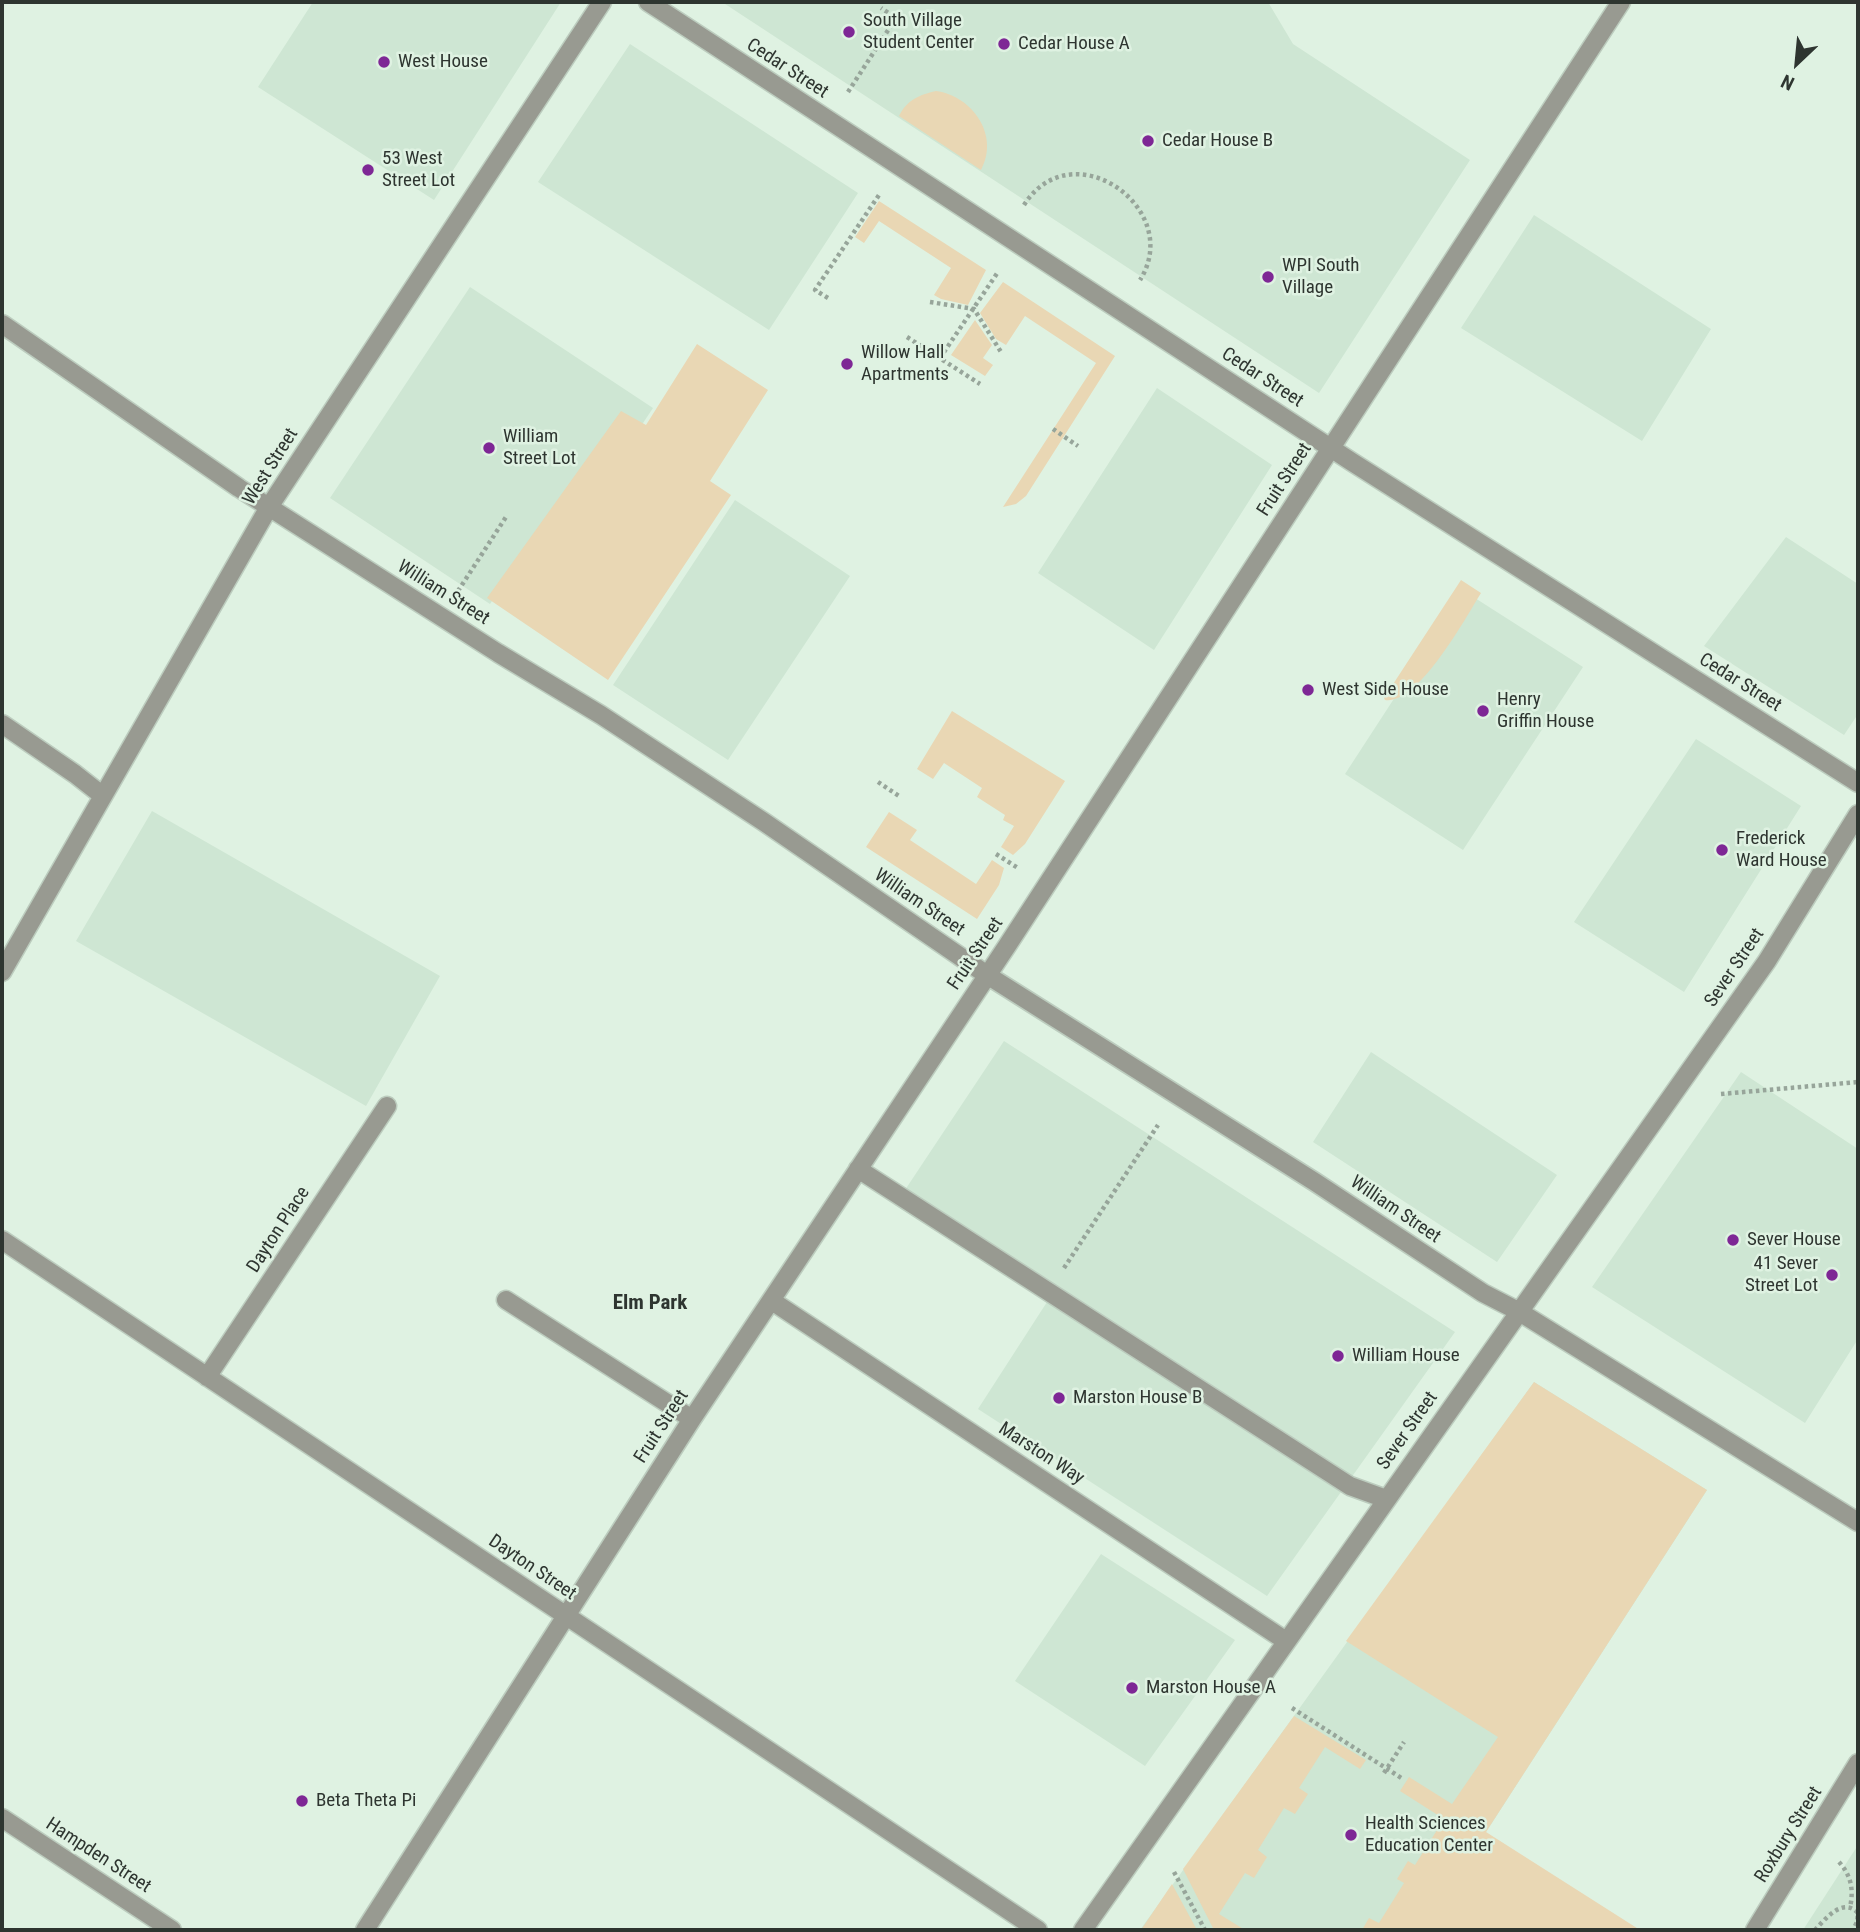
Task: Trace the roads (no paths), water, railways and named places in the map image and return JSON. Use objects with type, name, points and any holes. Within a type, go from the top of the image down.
[{"type":"street","name":"West Street","points":[[2,972],[269,507],[602,2]]},
{"type":"street","name":"Cedar Street","points":[[648,2],[1331,448],[1858,783]]},
{"type":"street","name":"Fruit Street","points":[[365,1930],[692,1419],[987,975],[1621,2]]},
{"type":"street","name":"William Street","points":[[2,324],[119,407],[269,507],[498,653],[601,715],[764,822],[987,975],[1315,1182],[1483,1293],[1518,1311],[1858,1522]]},
{"type":"street","points":[[2,724],[103,796]]},
{"type":"street","name":"Sever Street","points":[[1083,1930],[1767,961],[1858,814]]},
{"type":"street","name":"Dayton Place","points":[[207,1377],[387,1105]]},
{"type":"street","points":[[858,1169],[1350,1486],[1386,1499]]},
{"type":"street","name":"Dayton Street","points":[[2,1240],[1038,1930]]},
{"type":"street","points":[[506,1300],[692,1419]]},
{"type":"street","name":"Marston Way","points":[[772,1301],[1286,1641]]},
{"type":"street","name":"Roxbury Street","points":[[1755,1930],[1858,1763]]},
{"type":"street","name":"Hampden Street","points":[[2,1818],[172,1930]]},
{"type":"place","name":"South Village Student Center","points":[[849,32]]},
{"type":"place","name":"Cedar House A","points":[[1004,44]]},
{"type":"place","name":"West House","points":[[384,62]]},
{"type":"place","name":"Cedar House B","points":[[1148,141]]},
{"type":"place","name":"53 West Street Lot","points":[[368,170]]},
{"type":"place","name":"WPI South Village","points":[[1268,277]]},
{"type":"place","name":"Willow Hall Apartments","points":[[847,364]]},
{"type":"place","name":"William Street Lot","points":[[489,448]]},
{"type":"place","name":"West Side House","points":[[1308,690]]},
{"type":"place","name":"Henry Griffin House","points":[[1483,711]]},
{"type":"place","name":"Frederick Ward House","points":[[1722,850]]},
{"type":"place","name":"Sever House","points":[[1733,1240]]},
{"type":"place","name":"41 Sever Street Lot","points":[[1832,1275]]},
{"type":"place","name":"William House","points":[[1338,1356]]},
{"type":"place","name":"Marston House B","points":[[1059,1398]]},
{"type":"place","name":"Marston House A","points":[[1132,1688]]},
{"type":"place","name":"Beta Theta Pi","points":[[302,1801]]},
{"type":"place","name":"Health Sciences Education Center","points":[[1351,1835]]},
{"type":"district","name":"Elm Park","points":[[650,1304]]}]
